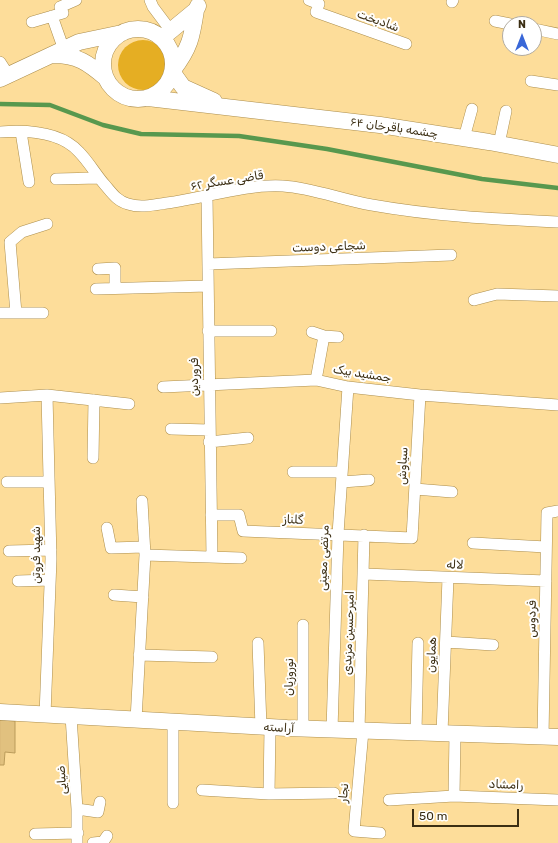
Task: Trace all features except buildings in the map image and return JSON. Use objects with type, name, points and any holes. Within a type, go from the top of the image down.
[{"type":"street","points":[[32,22],[63,13],[60,7],[76,0]]},
{"type":"street","points":[[150,0],[166,34],[173,58],[173,72],[183,86],[200,96],[228,107]]},
{"type":"street","name":"شادبخت","points":[[309,0],[319,4],[316,12],[406,44]]},
{"type":"street","points":[[166,34],[199,5]]},
{"type":"street","points":[[148,98],[156,95],[164,89],[183,57],[191,40],[199,5]]},
{"type":"street","points":[[52,16],[59,52]]},
{"type":"street","points":[[495,21],[502,22]]},
{"type":"street","points":[[0,62],[5,78],[79,42],[132,30],[143,29],[166,34]]},
{"type":"street","points":[[542,31],[558,34]]},
{"type":"street","points":[[122,33],[113,39],[103,58],[103,68],[111,87],[127,98],[148,98],[228,107]]},
{"type":"street","points":[[59,52],[90,64],[106,78]]},
{"type":"street","points":[[531,81],[558,85]]},
{"type":"street","name":"چشمه باقرخان ۶۴","points":[[228,107],[380,125],[558,155]]},
{"type":"street","points":[[464,138],[472,109]]},
{"type":"street","points":[[499,144],[506,111]]},
{"type":"street","name":"قاضی عسگر ۶۲","points":[[0,132],[40,132],[60,139],[79,151],[99,178],[119,201],[129,205],[148,206],[258,187],[283,186],[310,190],[372,205],[486,218],[558,222]]},
{"type":"street","points":[[21,132],[29,182]]},
{"type":"street","points":[[56,179],[99,178]]},
{"type":"street","name":"فروردین","points":[[206,196],[212,557]]},
{"type":"street","points":[[16,313],[10,242],[22,232],[47,224]]},
{"type":"street","name":"شجاعی دوست","points":[[208,264],[451,255]]},
{"type":"street","points":[[98,269],[115,268],[115,288]]},
{"type":"street","points":[[96,289],[208,286]]},
{"type":"street","points":[[474,300],[497,294],[558,296]]},
{"type":"street","points":[[0,313],[43,313]]},
{"type":"street","points":[[208,331],[271,331]]},
{"type":"street","points":[[312,332],[324,336],[338,337]]},
{"type":"street","points":[[316,380],[324,336]]},
{"type":"street","name":"جمشید بیک","points":[[163,387],[316,380],[348,387],[420,395],[558,406]]},
{"type":"street","name":"مرتضی معینی","points":[[332,730],[338,534],[348,387]]},
{"type":"street","points":[[0,398],[47,395],[129,404]]},
{"type":"street","name":"شهید فروتن","points":[[45,715],[51,550],[47,395]]},
{"type":"street","name":"سیاوش","points":[[412,538],[420,395]]},
{"type":"street","points":[[93,458],[94,400]]},
{"type":"street","points":[[171,429],[209,436],[248,438]]},
{"type":"street","points":[[293,472],[369,480]]},
{"type":"street","points":[[7,482],[49,482]]},
{"type":"street","points":[[415,489],[452,492]]},
{"type":"street","points":[[136,720],[145,551],[142,501]]},
{"type":"street","name":"فردوس","points":[[550,737],[546,581],[547,513],[558,511]]},
{"type":"street","name":"گلناز","points":[[211,515],[239,515],[243,532],[338,534],[412,538]]},
{"type":"street","points":[[107,528],[111,548],[212,557],[241,558]]},
{"type":"street","name":"امیرحسین مزیدی","points":[[361,731],[364,535]]},
{"type":"street","name":"لاله","points":[[472,543],[546,547]]},
{"type":"street","points":[[9,551],[51,550]]},
{"type":"street","name":"لاله","points":[[364,574],[546,581]]},
{"type":"street","name":"همایون","points":[[448,578],[446,642],[449,734]]},
{"type":"street","points":[[18,581],[50,580]]},
{"type":"street","points":[[114,595],[143,596]]},
{"type":"street","name":"نوروزیان","points":[[303,625],[303,729]]},
{"type":"street","points":[[258,642],[269,794]]},
{"type":"street","points":[[446,642],[493,645]]},
{"type":"street","points":[[416,732],[418,644]]},
{"type":"street","points":[[139,655],[212,658]]},
{"type":"street","name":"آراسته","points":[[0,712],[303,729],[550,737]]},
{"type":"street","name":"ضیایی","points":[[71,716],[77,809],[77,838]]},
{"type":"street","points":[[173,722],[173,803]]},
{"type":"street","name":"نجار","points":[[361,731],[354,831],[380,833]]},
{"type":"street","points":[[449,734],[454,796]]},
{"type":"street","points":[[202,790],[269,794],[334,794]]},
{"type":"street","name":"رامشاد","points":[[389,800],[454,796],[558,800]]},
{"type":"street","points":[[77,809],[98,812],[100,802]]},
{"type":"street","points":[[35,834],[77,838]]},
{"type":"street","points":[[93,843],[103,842],[107,836]]},
{"type":"shaded area","points":[[138,40],[148,40],[161,47],[168,60],[168,70],[161,83],[148,90],[138,90],[129,86],[122,79],[118,70],[118,60],[122,51],[129,44]]},
{"type":"waterway","points":[[0,104],[50,105],[103,125],[141,134],[239,136],[327,149],[482,179],[558,188]]}]
